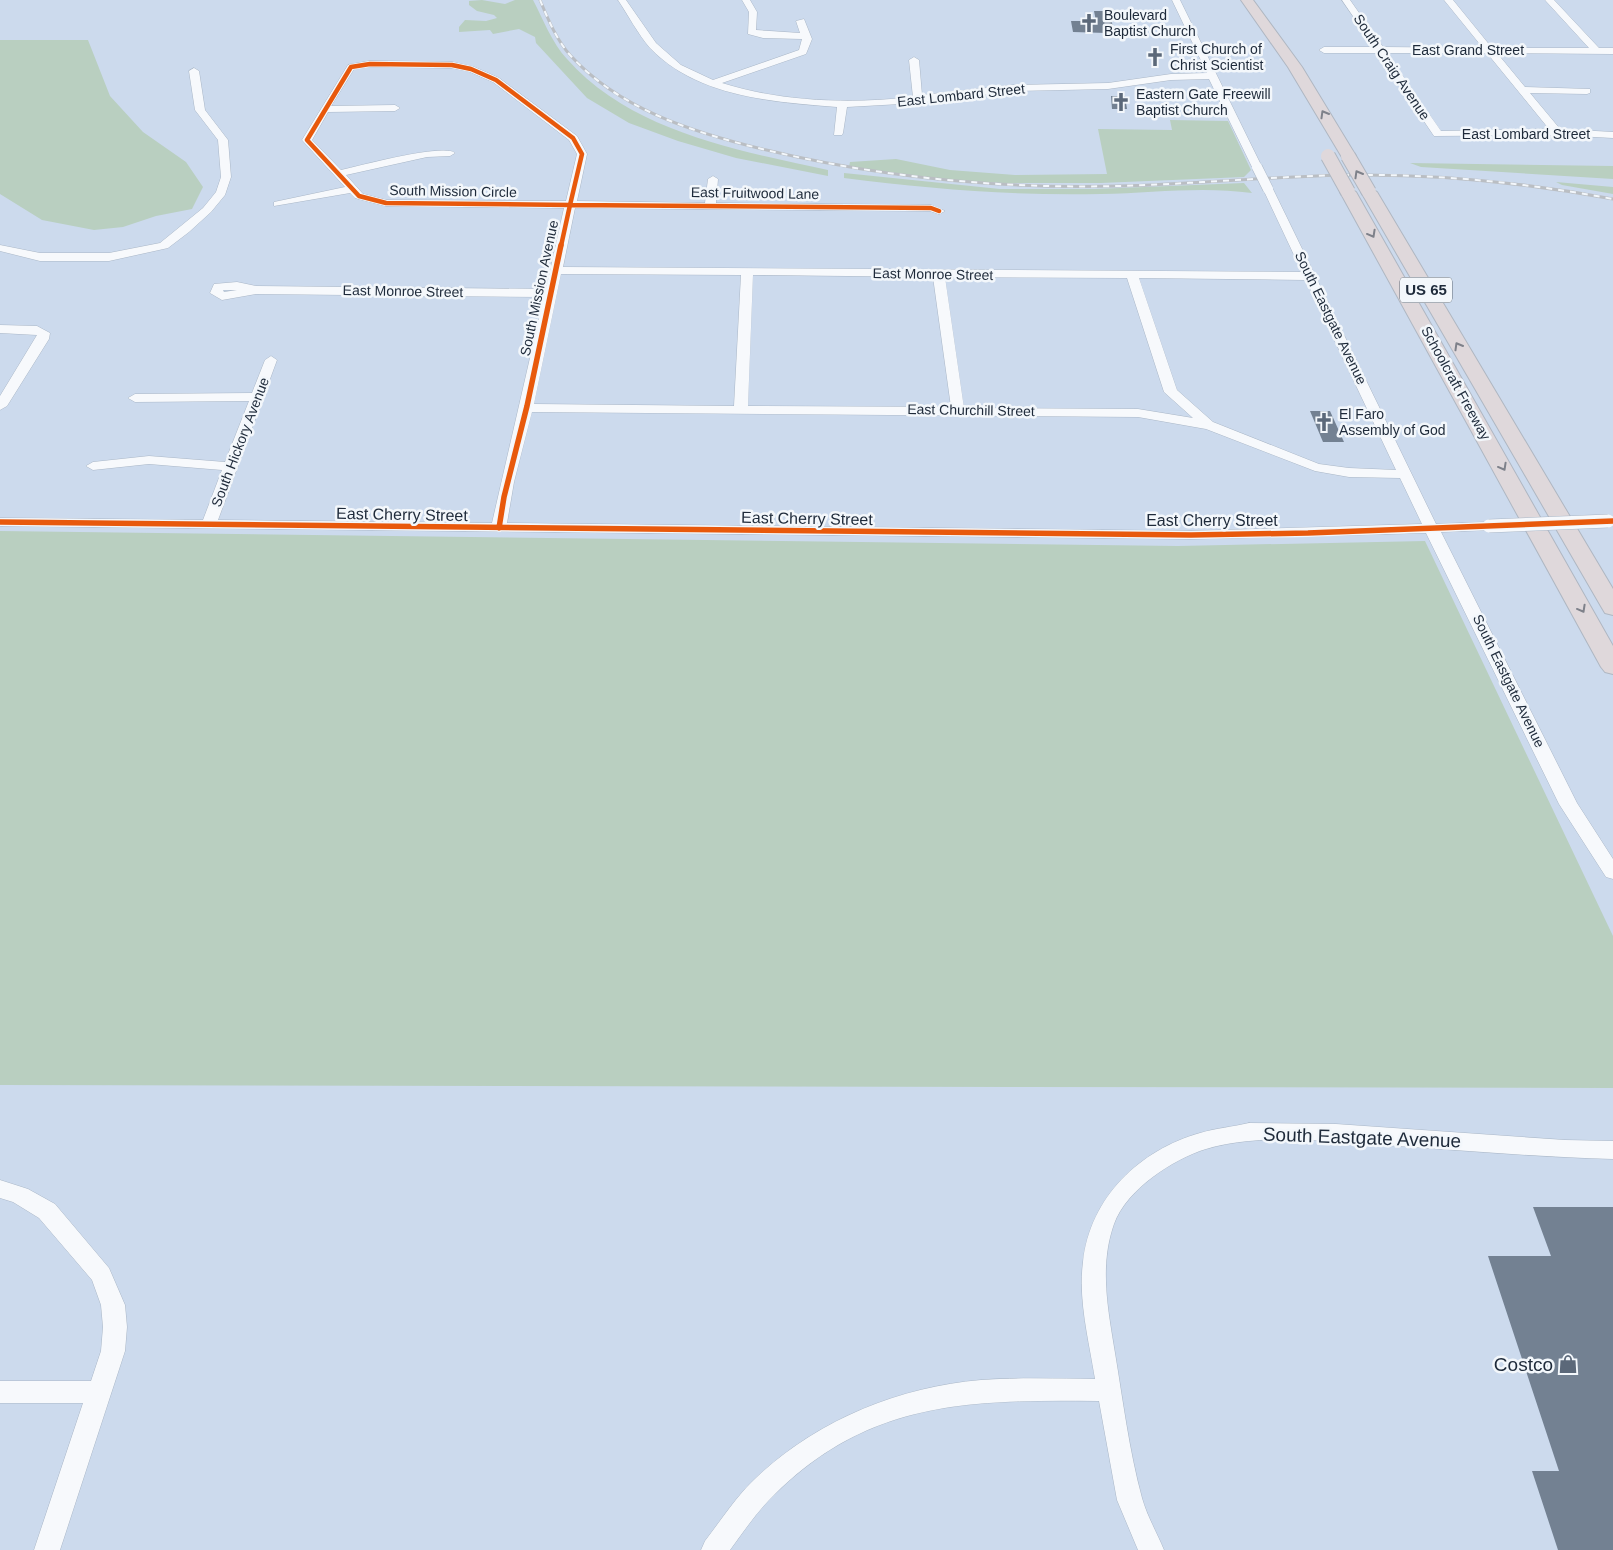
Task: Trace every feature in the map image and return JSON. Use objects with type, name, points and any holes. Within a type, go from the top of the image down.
[{"type":"highway","name":"Schoolcraft Freeway","points":[[1242,3],[1270,56]]},
{"type":"highway","name":"Schoolcraft Freeway","points":[[1242,3],[1296,67],[1613,608]]},
{"type":"highway","name":"Schoolcraft Freeway","points":[[1318,140],[1613,667]]},
{"type":"street","name":"East Lombard Street","points":[[622,0],[653,45],[663,56],[678,67],[712,83],[740,92],[768,97],[842,104],[918,100],[1014,88],[1108,86],[1171,77],[1211,76]]},
{"type":"street","points":[[746,0],[753,12],[751,32],[763,35],[805,36]]},
{"type":"street","name":"South Eastgate Avenue","points":[[1176,0],[1211,76],[1311,276],[1431,528],[1568,804],[1613,873]]},
{"type":"street","name":"South Craig Avenue","points":[[1346,0],[1438,134]]},
{"type":"street","points":[[1448,0],[1557,132]]},
{"type":"street","points":[[1549,0],[1597,51]]},
{"type":"street","points":[[712,83],[803,52],[807,39],[801,21]]},
{"type":"street","name":"East Grand Street","points":[[1324,50],[1613,51]]},
{"type":"street","points":[[914,60],[918,100]]},
{"type":"street","name":"South Mission Circle","points":[[452,65],[370,64],[351,67],[307,140],[359,196],[372,200],[400,204],[570,204]]},
{"type":"street","name":"South Mission Avenue","points":[[452,65],[471,69],[496,80],[573,138],[582,154],[550,292],[526,408],[500,510],[499,528]]},
{"type":"street","points":[[0,248],[40,257],[109,257],[164,246],[186,230],[207,210],[221,193],[226,178],[223,140],[200,110],[194,71]]},
{"type":"street","points":[[1521,90],[1587,91]]},
{"type":"street","points":[[838,133],[842,104]]},
{"type":"street","points":[[324,109],[395,108]]},
{"type":"street","name":"East Lombard Street","points":[[1438,134],[1557,132],[1613,135]]},
{"type":"street","points":[[338,174],[427,154],[450,153]]},
{"type":"street","points":[[710,205],[713,178]]},
{"type":"street","points":[[278,204],[352,189]]},
{"type":"street","name":"East Fruitwood Lane","points":[[570,204],[931,208],[939,211]]},
{"type":"street","name":"East Monroe Street","points":[[555,270],[1311,276]]},
{"type":"street","points":[[741,409],[747,272]]},
{"type":"street","points":[[940,274],[958,410]]},
{"type":"street","points":[[1132,276],[1171,392],[1189,410],[1209,425]]},
{"type":"street","name":"East Monroe Street","points":[[256,290],[550,292]]},
{"type":"street","points":[[0,329],[37,330],[44,333],[43,339],[0,406]]},
{"type":"street","name":"South Hickory Avenue","points":[[209,524],[271,360]]},
{"type":"street","points":[[1138,413],[1161,405],[1168,400],[1171,392]]},
{"type":"street","points":[[135,398],[258,397]]},
{"type":"street","name":"East Churchill Street","points":[[526,408],[958,410],[1138,413],[1209,425],[1315,467],[1332,471],[1406,474]]},
{"type":"street","points":[[93,466],[149,460],[232,467]]},
{"type":"street","name":"East Cherry Street","points":[[0,522],[1209,535],[1610,521]]},
{"type":"street","name":"South Eastgate Avenue","points":[[1151,1550],[1130,1500],[1108,1390],[1095,1302],[1094,1262],[1104,1220],[1124,1190],[1158,1160],[1202,1141],[1249,1132],[1336,1133],[1566,1149],[1613,1150]]},
{"type":"street","points":[[10,1192],[47,1211],[101,1275],[113,1305],[115,1327],[113,1351],[47,1550]]},
{"type":"street","points":[[714,1550],[765,1486],[808,1449],[870,1416],[924,1398],[981,1390],[1108,1390]]},
{"type":"street","points":[[0,1392],[99,1392]]},
{"type":"green space","points":[[482,0],[505,4],[515,0],[533,0],[552,38],[567,59],[593,84],[622,104],[654,121],[723,145],[828,170],[828,176],[736,158],[678,141],[629,123],[587,98],[536,43],[535,37],[519,29],[493,34],[490,30],[459,32],[459,27],[465,20],[486,21],[497,18],[494,15],[477,11],[469,5],[469,1]]},
{"type":"green space","points":[[0,40],[88,40],[110,96],[143,132],[186,162],[203,187],[192,209],[156,216],[123,227],[94,230],[42,220],[0,194]]},
{"type":"green space","points":[[1170,120],[1228,121],[1251,170],[1244,177],[1101,183],[1004,183],[950,180],[849,167],[850,162],[896,159],[950,170],[1015,175],[1107,174],[1098,129],[1172,130]]},
{"type":"green space","points":[[1410,163],[1613,166],[1613,179],[1421,167]]},
{"type":"green space","points":[[844,173],[1000,189],[1095,189],[1244,183],[1252,193],[1196,190],[1101,194],[1005,193],[844,178]]},
{"type":"green space","points":[[1556,182],[1613,187],[1613,194],[1562,185]]},
{"type":"green space","points":[[0,531],[1178,546],[1425,541],[1613,936],[1613,1088],[0,1085]]},
{"type":"building","name":"Boulevard Baptist Church","points":[[1094,11],[1108,11],[1114,29],[1109,29],[1110,32],[1107,33],[1073,32],[1071,21],[1096,21]]},
{"type":"building","name":"Eastern Gate Freewill Baptist Church","points":[[1111,96],[1125,96],[1127,109],[1112,109]]},
{"type":"building","name":"El Faro Assembly of God","points":[[1310,411],[1330,411],[1344,442],[1323,442]]},
{"type":"building","name":"Costco","points":[[1533,1207],[1613,1207],[1613,1550],[1558,1550],[1532,1471],[1559,1471],[1488,1256],[1551,1256]]},
{"type":"railway","points":[[540,0],[556,36],[570,55],[589,74],[634,104],[658,116],[709,135],[806,159],[894,174],[983,183],[1118,186],[1264,178],[1385,175],[1451,178],[1516,184],[1613,199]]},
{"type":"cycle path","points":[[499,528],[507,482],[527,406],[561,248],[568,217],[575,185],[582,154],[573,138],[496,80],[471,69],[452,65],[370,64],[351,67],[313,127],[307,140],[359,196],[386,203],[931,208],[939,211]]},
{"type":"cycle path","points":[[0,522],[1191,535],[1308,533],[1613,521]]},
{"type":"place","name":"Boulevard Baptist Church","points":[[1089,23]]},
{"type":"place","name":"First Church of Christ Scientist","points":[[1155,57]]},
{"type":"place","name":"Eastern Gate Freewill Baptist Church","points":[[1121,102]]},
{"type":"place","name":"El Faro Assembly of God","points":[[1324,422]]},
{"type":"place","name":"Costco","points":[[1568,1364]]}]
